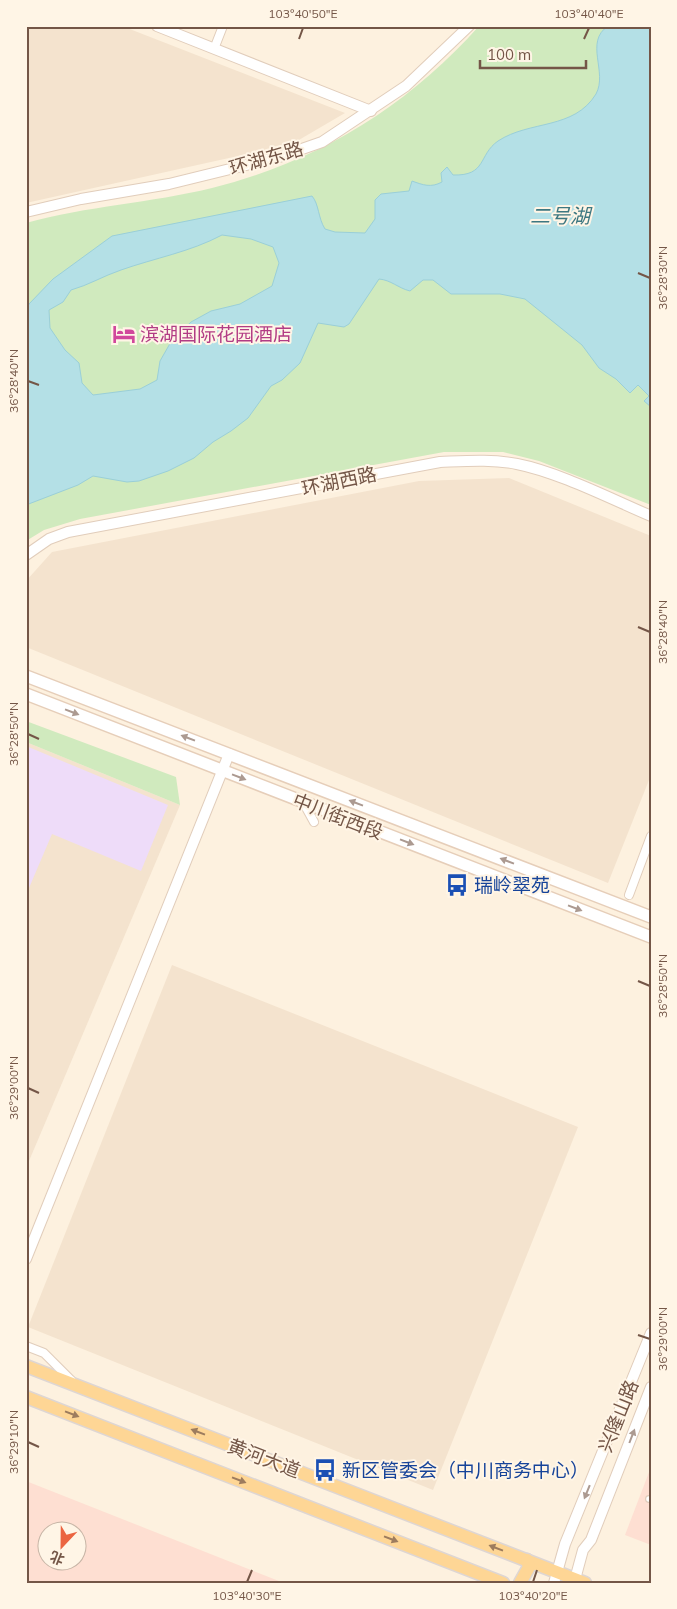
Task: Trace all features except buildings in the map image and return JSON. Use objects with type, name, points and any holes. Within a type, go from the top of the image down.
[{"type":"main road","name":"中川街西段","points":[[26,676],[651,916]]},
{"type":"main road","name":"中川街西段","points":[[26,694],[651,937]]},
{"type":"main road","name":"黄河大道","points":[[26,1366],[527,1560],[556,1577],[578,1581]]},
{"type":"main road","name":"黄河大道","points":[[26,1397],[503,1583]]},
{"type":"main road","points":[[520,1583],[529,1567],[527,1560]]},
{"type":"street","points":[[156,26],[371,111]]},
{"type":"street","points":[[214,49],[223,26]]},
{"type":"street","name":"环湖东路","points":[[26,212],[81,199],[169,184],[279,158],[322,142],[406,86],[469,26]]},
{"type":"street","name":"环湖西路","points":[[26,555],[50,539],[68,532],[440,462],[486,460],[518,464],[546,473],[651,516]]},
{"type":"street","points":[[26,1259],[229,754]]},
{"type":"street","points":[[303,802],[314,822]]},
{"type":"street","points":[[628,895],[651,836]]},
{"type":"street","name":"兴隆山路","points":[[556,1577],[565,1544],[651,1333]]},
{"type":"street","points":[[26,1346],[44,1354],[77,1386]]},
{"type":"street","name":"兴隆山路","points":[[578,1581],[583,1550],[591,1540],[651,1387]]},
{"type":"street","points":[[565,1544],[583,1550]]},
{"type":"shaded area","points":[[26,26],[122,26],[345,113],[292,144],[26,203]]},
{"type":"shaded area","name":"瑞岭翠苑","points":[[509,478],[651,536],[651,775],[608,883],[26,647],[26,581],[52,552],[419,481]]},
{"type":"shaded area","points":[[26,742],[180,805],[26,1168]]},
{"type":"shaded area","points":[[26,746],[168,805],[141,871],[52,834],[26,895]]},
{"type":"shaded area","points":[[172,965],[578,1127],[433,1490],[28,1327]]},
{"type":"shaded area","points":[[651,1467],[651,1545],[625,1535]]},
{"type":"shaded area","points":[[26,1481],[284,1583],[26,1583]]},
{"type":"green space","points":[[479,26],[651,26],[651,505],[539,461],[503,452],[444,452],[80,519],[44,530],[26,541],[26,223],[72,212],[212,188],[251,177],[288,163],[324,147],[358,128],[391,106],[422,82]]},
{"type":"green space","points":[[26,721],[176,777],[180,805],[26,742]]},
{"type":"water","name":"二号湖","points":[[608,26],[651,26],[651,407],[644,401],[649,396],[638,385],[630,393],[616,379],[599,368],[582,345],[525,299],[500,294],[451,294],[433,280],[423,280],[410,291],[379,279],[349,324],[344,327],[318,323],[300,363],[282,380],[271,386],[248,418],[213,442],[194,458],[168,471],[139,481],[127,482],[93,476],[78,485],[26,505],[26,313],[29,304],[53,279],[112,236],[312,196],[325,229],[335,232],[365,233],[375,219],[375,200],[381,194],[409,191],[412,181],[427,185],[438,184],[442,182],[441,173],[447,167],[453,175],[472,172],[481,164],[487,152],[498,141],[510,134],[564,119],[576,114],[587,105],[596,94],[599,85],[597,49],[601,33]],"holes":[[[222,235],[251,239],[273,247],[279,263],[272,286],[240,304],[211,311],[191,322],[172,340],[160,361],[157,380],[140,389],[93,395],[82,383],[79,363],[65,350],[50,328],[49,310],[63,302],[71,290],[121,270],[185,250]]]},
{"type":"place","name":"滨湖国际花园酒店","points":[[124,334]]},
{"type":"place","name":"瑞岭翠苑","points":[[457,885]]},
{"type":"place","name":"新区管委会（中川商务中心）","points":[[325,1470]]}]
